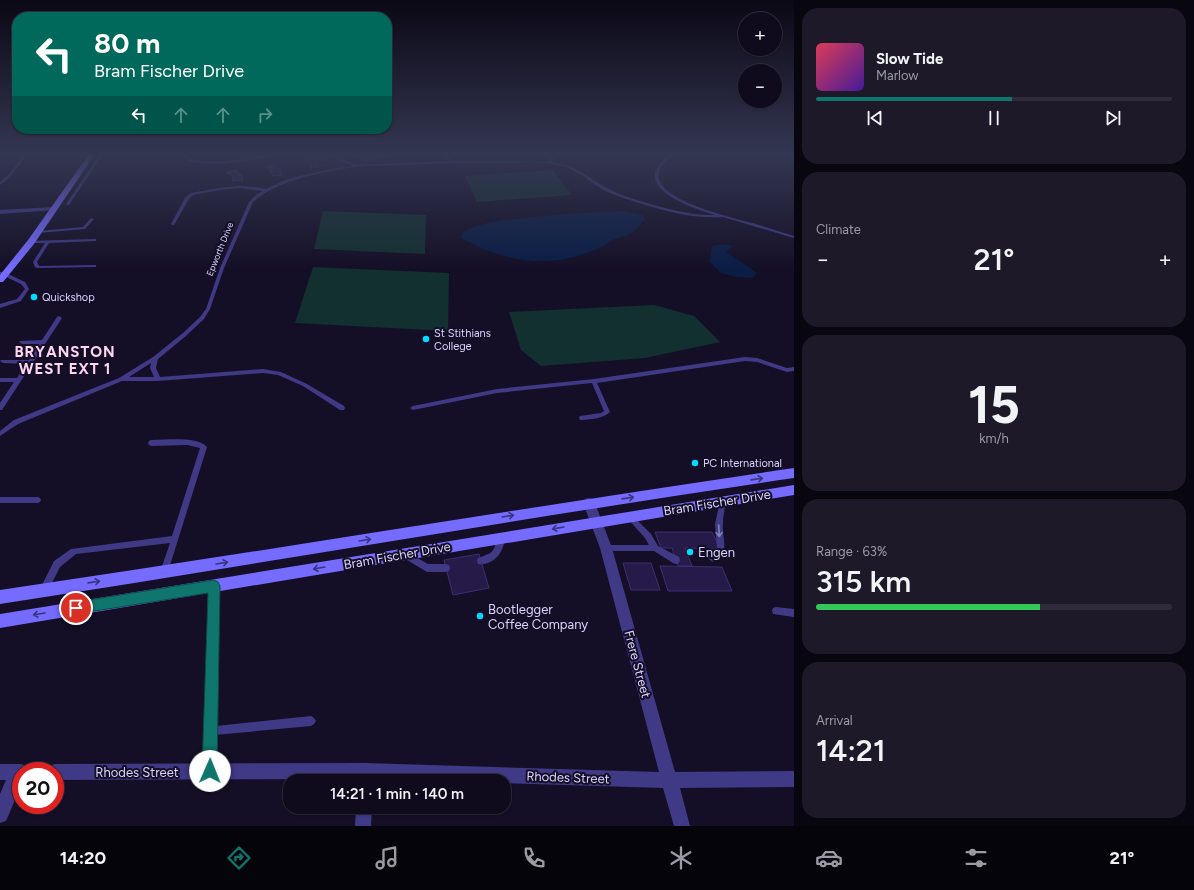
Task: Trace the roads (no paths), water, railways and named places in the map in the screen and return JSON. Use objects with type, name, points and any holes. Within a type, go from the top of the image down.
[{"type":"main road","points":[[2,276],[61,193]]},
{"type":"main road","points":[[2,276],[32,242],[50,209],[63,193]]},
{"type":"main road","name":"Bram Fischer Drive","points":[[0,597],[589,503],[794,474]]},
{"type":"main road","name":"Bram Fischer Drive","points":[[0,621],[794,490]]},
{"type":"street","points":[[0,212],[50,209]]},
{"type":"street","name":"Frere Street","points":[[589,503],[606,548],[682,826]]},
{"type":"street","name":"Rhodes Street","points":[[64,772],[210,771],[303,774]]},
{"type":"street","points":[[0,772],[12,772]]},
{"type":"street","name":"Rhodes Street","points":[[511,778],[670,780],[794,779]]},
{"type":"street","points":[[0,815],[12,788]]},
{"type":"street","points":[[363,826],[364,814]]},
{"type":"lane","points":[[68,204],[76,193]]},
{"type":"lane","points":[[173,224],[187,198],[192,194],[201,193]]},
{"type":"lane","name":"Epworth Drive","points":[[0,434],[16,422],[121,379],[155,358],[185,334],[202,318],[208,309],[222,268],[244,214],[255,196],[261,193]]},
{"type":"lane","name":"Epworth Drive","points":[[614,193],[668,209],[710,217],[724,216]]},
{"type":"lane","points":[[668,193],[677,199],[696,207],[794,237]]},
{"type":"lane","points":[[668,209],[677,199]]},
{"type":"lane","points":[[38,232],[84,228],[92,219]]},
{"type":"lane","points":[[32,242],[94,240]]},
{"type":"lane","points":[[48,241],[35,262],[37,267],[94,266]]},
{"type":"lane","points":[[0,306],[19,300],[27,289],[24,283],[2,276]]},
{"type":"lane","points":[[0,408],[59,318]]},
{"type":"lane","points":[[22,342],[43,342]]},
{"type":"lane","points":[[155,358],[153,368],[158,379]]},
{"type":"lane","points":[[414,408],[497,391],[594,381],[745,359],[757,360],[787,370],[794,369]]},
{"type":"lane","points":[[2,361],[30,362]]},
{"type":"lane","points":[[121,379],[158,379],[263,371],[279,373],[305,385],[342,408]]},
{"type":"lane","points":[[0,380],[18,380]]},
{"type":"lane","points":[[582,418],[602,415],[607,412],[594,381]]},
{"type":"lane","points":[[152,443],[192,444],[204,447],[204,452],[164,572]]},
{"type":"lane","points":[[0,500],[38,500]]},
{"type":"lane","points":[[713,558],[719,554],[721,548],[719,524],[723,501]]},
{"type":"lane","points":[[630,516],[655,548],[676,560]]},
{"type":"lane","points":[[481,561],[490,559],[497,554],[502,538]]},
{"type":"lane","points":[[44,590],[57,564],[74,551],[175,539]]},
{"type":"lane","points":[[606,548],[655,548]]},
{"type":"lane","points":[[404,554],[427,568],[446,568]]},
{"type":"lane","points":[[210,771],[214,586]]},
{"type":"lane","points":[[776,611],[794,613]]},
{"type":"lane","points":[[210,731],[311,721]]},
{"type":"water","points":[[624,211],[642,215],[645,219],[631,233],[613,240],[597,249],[579,256],[562,260],[544,261],[511,258],[494,253],[461,238],[463,232],[494,222],[563,214]]},
{"type":"water","points":[[726,244],[733,246],[726,252],[757,273],[752,278],[737,277],[721,273],[710,262],[712,246]]},
{"type":"place","name":"Quickshop","points":[[34,297]]},
{"type":"place","name":"St Stithians College","points":[[426,339]]},
{"type":"place","name":"PC International","points":[[695,463]]},
{"type":"place","name":"Engen","points":[[690,552]]},
{"type":"place","name":"Bootlegger Coffee Company","points":[[480,616]]},
{"type":"district","name":"BRYANSTON WEST EXT 1","points":[[65,360]]}]
